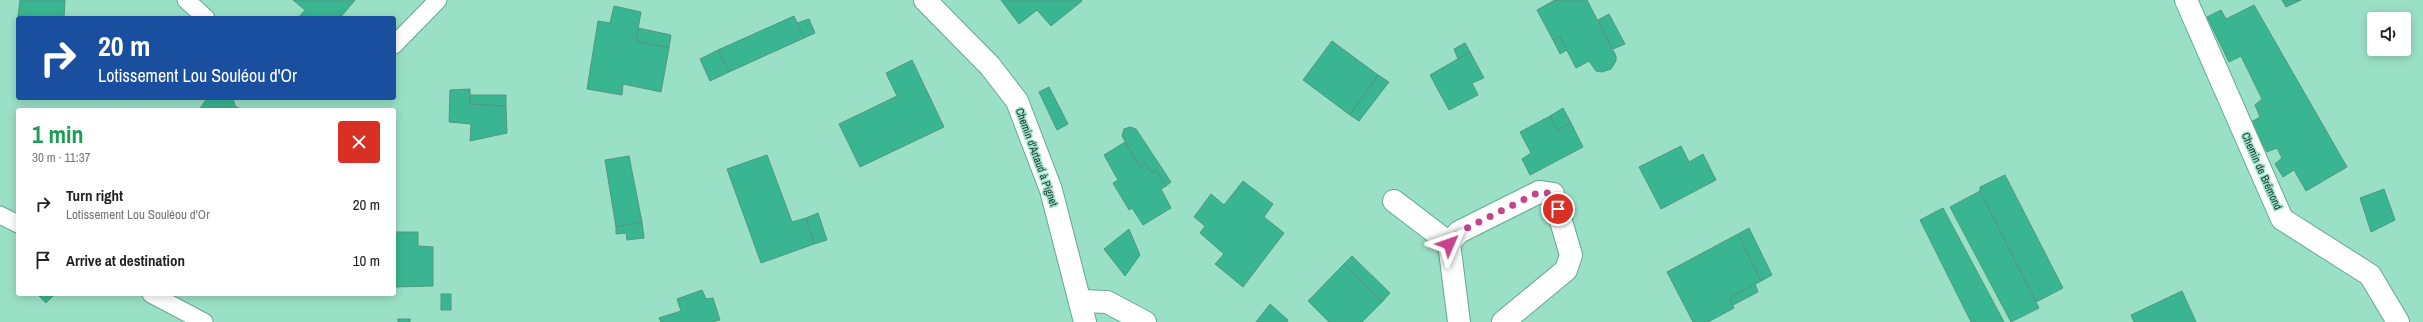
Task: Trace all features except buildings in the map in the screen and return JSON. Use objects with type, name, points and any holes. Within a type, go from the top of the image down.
[{"type":"street","name":"Chemin d'Artaud à Pignet","points":[[925,0],[990,66],[1017,101],[1051,190],[1083,312]]},
{"type":"street","name":"Chemin de Brémond","points":[[2186,0],[2282,218],[2370,275],[2398,322]]},
{"type":"street","points":[[1449,244],[1459,232],[1539,192],[1554,194],[1572,255],[1566,270],[1503,322]]},
{"type":"street","points":[[1394,202],[1449,244],[1459,322]]},
{"type":"street","points":[[1083,312],[1107,302],[1145,322]]},
{"type":"lane","points":[[186,0],[204,16]]},
{"type":"lane","points":[[396,43],[438,0]]},
{"type":"lane","points":[[0,215],[16,223]]},
{"type":"lane","points":[[155,296],[204,322]]},
{"type":"route","points":[[1449,244],[1459,232],[1539,192],[1554,194],[1558,209]]}]
